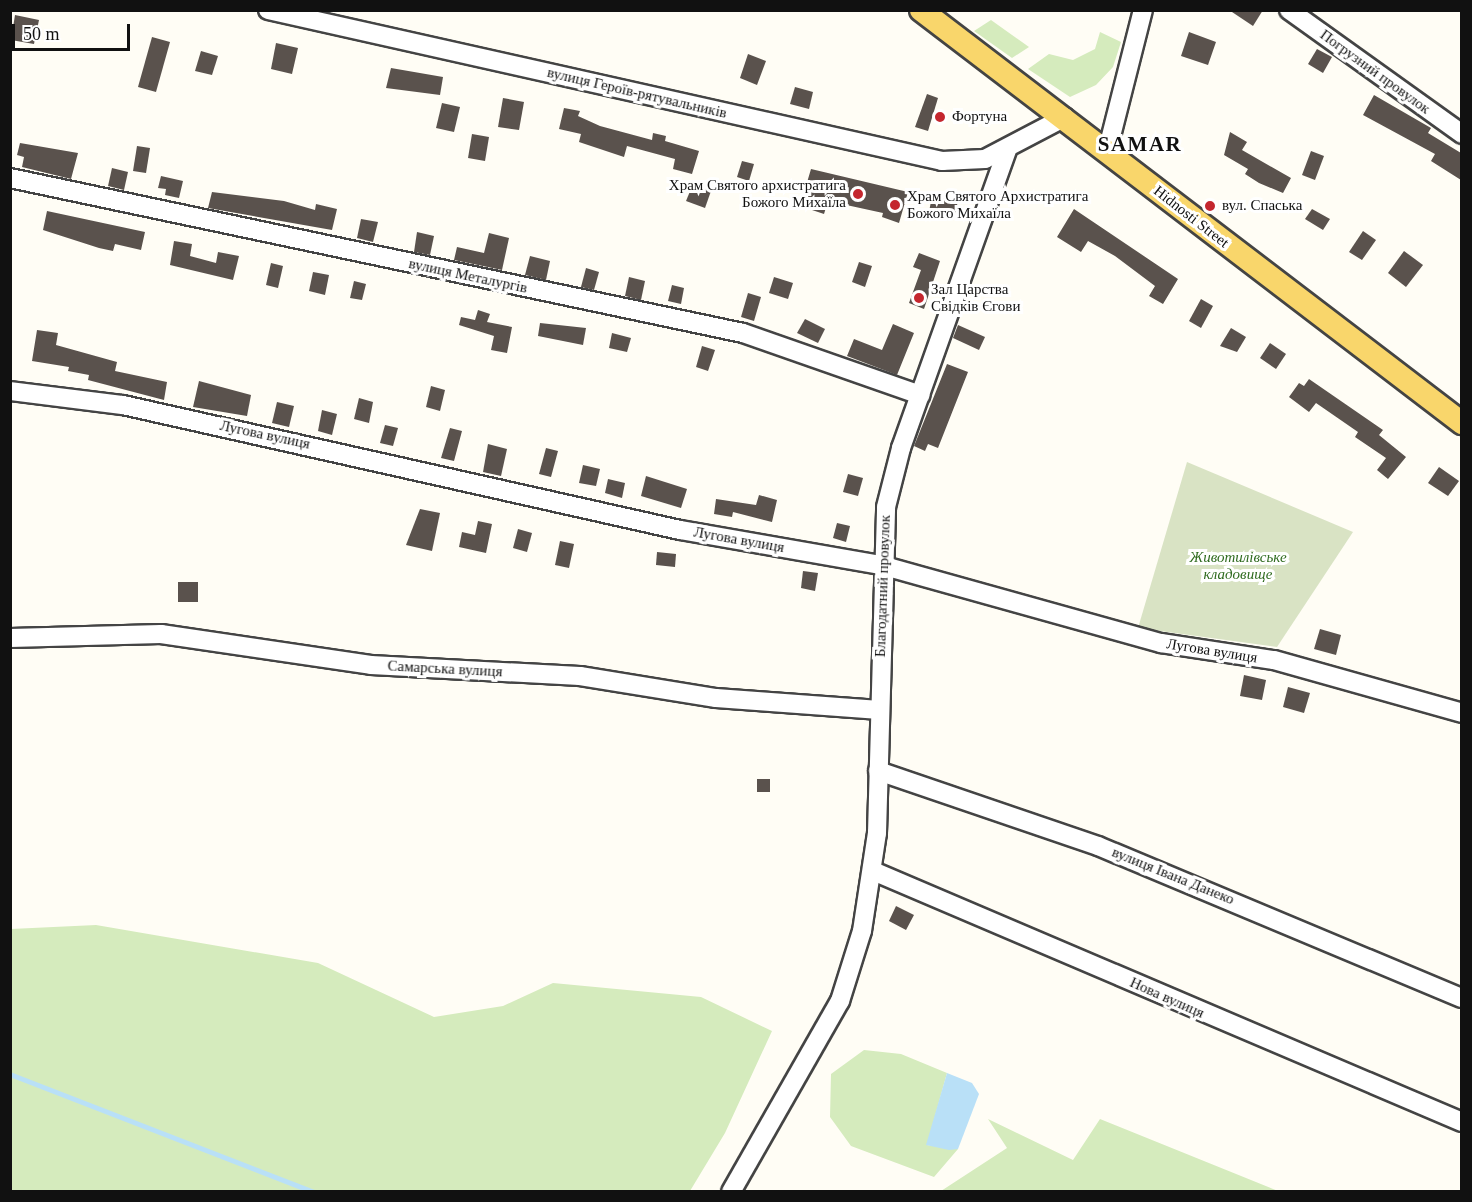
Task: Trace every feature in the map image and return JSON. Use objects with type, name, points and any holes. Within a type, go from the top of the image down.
[{"type":"main road","name":"Hidnosti Street","points":[[921,10],[1065,117],[1107,152],[1461,423]]},
{"type":"street","name":"вулиця Героїв-рятувальників","points":[[268,10],[942,161],[985,159],[1007,151],[1065,117]]},
{"type":"street","points":[[1107,152],[1143,10]]},
{"type":"street","name":"Погрузний провулок","points":[[1289,10],[1461,134]]},
{"type":"street","name":"Благодатний провулок","points":[[731,1191],[840,1001],[862,931],[873,871],[880,710],[881,565],[886,507],[920,395],[1007,151]]},
{"type":"street","name":"вулиця Металургів","points":[[10,178],[743,333],[920,395]]},
{"type":"street","name":"Лугова вулиця","points":[[10,391],[123,405],[680,530],[881,565],[1161,643],[1274,660],[1461,713]]},
{"type":"street","name":"Самарська вулиця","points":[[10,638],[161,634],[371,665],[580,676],[716,698],[880,710]]},
{"type":"street","name":"вулиця Івана Данеко","points":[[878,771],[1098,846],[1461,998]]},
{"type":"street","name":"Нова вулиця","points":[[873,871],[1461,1122]]},
{"type":"green space","points":[[991,20],[1029,47],[1012,58],[974,31]]},
{"type":"green space","points":[[1100,32],[1121,42],[1113,67],[1096,85],[1070,97],[1028,69],[1049,54],[1073,60],[1095,49]]},
{"type":"green space","name":"Животилівське кладовище","points":[[1187,462],[1353,532],[1277,647],[1138,628]]},
{"type":"green space","points":[[96,925],[318,963],[434,1017],[503,1006],[553,983],[701,997],[772,1031],[725,1133],[690,1191],[11,1191],[11,929]]},
{"type":"green space","points":[[864,1050],[901,1054],[947,1073],[927,1145],[958,1149],[934,1177],[851,1146],[830,1117],[831,1074]]},
{"type":"green space","points":[[988,1119],[1073,1160],[1100,1119],[1278,1191],[941,1191],[1007,1148]]},
{"type":"water","points":[[947,1073],[972,1083],[979,1094],[958,1149],[949,1150],[926,1145]]},
{"type":"building","points":[[1229,10],[1263,10],[1253,26]]},
{"type":"building","points":[[15,15],[39,20],[34,44],[11,40]]},
{"type":"building","points":[[1189,32],[1216,42],[1208,65],[1181,56]]},
{"type":"building","points":[[152,37],[170,42],[156,92],[138,87]]},
{"type":"building","points":[[276,43],[298,48],[292,74],[271,69]]},
{"type":"building","points":[[1317,49],[1332,57],[1323,73],[1308,64]]},
{"type":"building","points":[[201,51],[218,56],[212,75],[195,71]]},
{"type":"building","points":[[748,54],[766,61],[757,85],[740,78]]},
{"type":"building","points":[[391,68],[443,77],[440,95],[386,88]]},
{"type":"building","points":[[795,87],[813,92],[809,109],[790,104]]},
{"type":"building","points":[[927,94],[938,98],[928,131],[915,127]]},
{"type":"building","points":[[1374,95],[1431,128],[1428,133],[1461,153],[1461,180],[1431,161],[1435,154],[1363,115]]},
{"type":"building","points":[[503,98],[524,102],[519,130],[498,127]]},
{"type":"building","points":[[442,103],[460,107],[454,132],[436,128]]},
{"type":"building","points":[[564,108],[580,111],[578,116],[600,126],[652,140],[653,133],[666,136],[665,141],[699,151],[692,174],[673,169],[675,159],[627,146],[624,157],[579,142],[581,134],[559,129]]},
{"type":"building","points":[[1230,132],[1247,142],[1242,150],[1291,178],[1283,193],[1245,174],[1248,169],[1224,155]]},
{"type":"building","points":[[472,134],[489,137],[485,161],[468,158]]},
{"type":"building","points":[[20,143],[78,153],[71,179],[22,167],[24,157],[17,155]]},
{"type":"building","points":[[137,146],[150,148],[146,173],[133,171]]},
{"type":"building","points":[[1311,151],[1324,156],[1315,180],[1302,175]]},
{"type":"building","points":[[742,161],[754,164],[749,181],[737,177]]},
{"type":"building","points":[[112,168],[128,172],[124,190],[108,186]]},
{"type":"building","points":[[811,169],[908,192],[899,223],[882,217],[883,213],[828,201],[824,214],[800,206]]},
{"type":"building","points":[[161,176],[183,181],[179,198],[165,195],[166,189],[158,188]]},
{"type":"building","points":[[693,184],[711,191],[705,208],[686,201]]},
{"type":"building","points":[[212,192],[284,201],[315,210],[316,204],[337,209],[332,230],[208,208]]},
{"type":"building","points":[[932,196],[958,201],[954,218],[929,212]]},
{"type":"building","points":[[1074,209],[1178,279],[1163,304],[1149,296],[1155,286],[1115,256],[1088,241],[1081,252],[1057,237]]},
{"type":"building","points":[[1312,209],[1330,219],[1323,230],[1305,219]]},
{"type":"building","points":[[47,211],[145,232],[141,250],[115,244],[113,251],[43,230]]},
{"type":"building","points":[[361,219],[378,222],[373,242],[357,238]]},
{"type":"building","points":[[1363,231],[1376,240],[1362,260],[1349,252]]},
{"type":"building","points":[[417,232],[434,236],[430,255],[414,252]]},
{"type":"building","points":[[489,233],[509,238],[502,270],[454,260],[457,247],[484,253]]},
{"type":"building","points":[[174,241],[192,244],[190,256],[216,263],[218,252],[239,256],[233,280],[170,265]]},
{"type":"building","points":[[1404,251],[1423,265],[1406,287],[1388,273]]},
{"type":"building","points":[[919,253],[940,261],[924,309],[909,303],[921,270],[913,267]]},
{"type":"building","points":[[530,256],[550,261],[546,280],[525,275]]},
{"type":"building","points":[[859,262],[872,266],[865,287],[852,282]]},
{"type":"building","points":[[271,263],[283,266],[278,288],[266,285]]},
{"type":"building","points":[[586,268],[599,272],[594,290],[581,287]]},
{"type":"building","points":[[313,272],[329,275],[325,295],[309,291]]},
{"type":"building","points":[[629,277],[645,281],[641,300],[625,296]]},
{"type":"building","points":[[774,277],[793,283],[788,299],[769,293]]},
{"type":"building","points":[[354,281],[366,284],[362,300],[350,298]]},
{"type":"building","points":[[672,285],[684,288],[681,304],[668,301]]},
{"type":"building","points":[[748,293],[761,297],[754,321],[741,317]]},
{"type":"building","points":[[1201,299],[1213,306],[1201,328],[1189,321]]},
{"type":"building","points":[[478,310],[490,314],[487,322],[512,327],[507,353],[491,350],[494,336],[459,325],[461,317],[475,320]]},
{"type":"building","points":[[805,319],[825,329],[818,343],[797,333]]},
{"type":"building","points":[[540,323],[586,328],[583,345],[538,336]]},
{"type":"building","points":[[893,324],[914,333],[897,375],[847,356],[854,339],[882,350]]},
{"type":"building","points":[[958,325],[985,337],[979,350],[953,338]]},
{"type":"building","points":[[1231,328],[1246,337],[1237,352],[1220,346]]},
{"type":"building","points":[[37,330],[58,333],[56,345],[117,362],[115,371],[167,382],[164,400],[88,380],[89,375],[68,371],[69,367],[32,361]]},
{"type":"building","points":[[612,333],[631,338],[627,352],[609,348]]},
{"type":"building","points":[[1270,343],[1286,354],[1276,369],[1260,358]]},
{"type":"building","points":[[702,346],[715,350],[708,371],[696,367]]},
{"type":"building","points":[[947,364],[968,372],[938,448],[928,444],[925,451],[914,446]]},
{"type":"building","points":[[1309,379],[1383,430],[1379,435],[1406,457],[1388,479],[1377,470],[1386,458],[1355,437],[1358,432],[1316,403],[1309,412],[1289,397],[1299,383],[1304,386]]},
{"type":"building","points":[[199,381],[251,395],[247,416],[193,407]]},
{"type":"building","points":[[431,386],[445,390],[440,411],[426,407]]},
{"type":"building","points":[[359,398],[373,402],[369,423],[354,419]]},
{"type":"building","points":[[277,402],[294,406],[289,427],[272,423]]},
{"type":"building","points":[[322,410],[337,414],[332,435],[318,431]]},
{"type":"building","points":[[385,425],[398,428],[393,446],[380,443]]},
{"type":"building","points":[[450,428],[462,431],[454,461],[441,458]]},
{"type":"building","points":[[488,444],[507,449],[501,476],[483,472]]},
{"type":"building","points":[[546,448],[558,451],[551,477],[539,474]]},
{"type":"building","points":[[583,465],[600,469],[596,486],[579,483]]},
{"type":"building","points":[[1439,467],[1459,481],[1448,496],[1428,483]]},
{"type":"building","points":[[848,474],[863,478],[858,496],[843,492]]},
{"type":"building","points":[[646,476],[687,489],[681,508],[641,496]]},
{"type":"building","points":[[608,479],[625,483],[622,498],[605,493]]},
{"type":"building","points":[[759,495],[777,500],[772,522],[733,512],[732,517],[714,514],[716,499],[756,505]]},
{"type":"building","points":[[420,509],[440,513],[432,551],[406,545]]},
{"type":"building","points":[[478,521],[492,524],[486,553],[459,547],[462,532],[475,535]]},
{"type":"building","points":[[837,523],[850,526],[846,542],[833,538]]},
{"type":"building","points":[[518,529],[532,533],[527,552],[513,548]]},
{"type":"building","points":[[560,541],[574,544],[569,568],[555,565]]},
{"type":"building","points":[[657,552],[676,554],[675,567],[656,565]]},
{"type":"building","points":[[803,571],[818,573],[815,591],[801,588]]},
{"type":"building","points":[[178,582],[198,582],[198,602],[178,602]]},
{"type":"building","points":[[1320,629],[1341,635],[1336,655],[1314,649]]},
{"type":"building","points":[[1244,675],[1266,680],[1262,700],[1240,696]]},
{"type":"building","points":[[1288,687],[1310,693],[1304,713],[1283,707]]},
{"type":"building","points":[[757,779],[770,779],[770,792],[757,792]]},
{"type":"building","points":[[896,906],[914,915],[906,930],[889,921]]},
{"type":"waterway","points":[[10,1074],[314,1192]]},
{"type":"place","name":"Фортуна","points":[[940,117]]},
{"type":"place","name":"Храм Святого архистратига Божого Михаїла","points":[[858,194]]},
{"type":"place","name":"Храм Святого Архистратига Божого Михаїла","points":[[895,205]]},
{"type":"place","name":"вул. Спаська","points":[[1210,206]]},
{"type":"place","name":"Зал Царства Свідків Єгови","points":[[919,298]]},
{"type":"district","name":"SAMAR","points":[[1140,144]]}]
